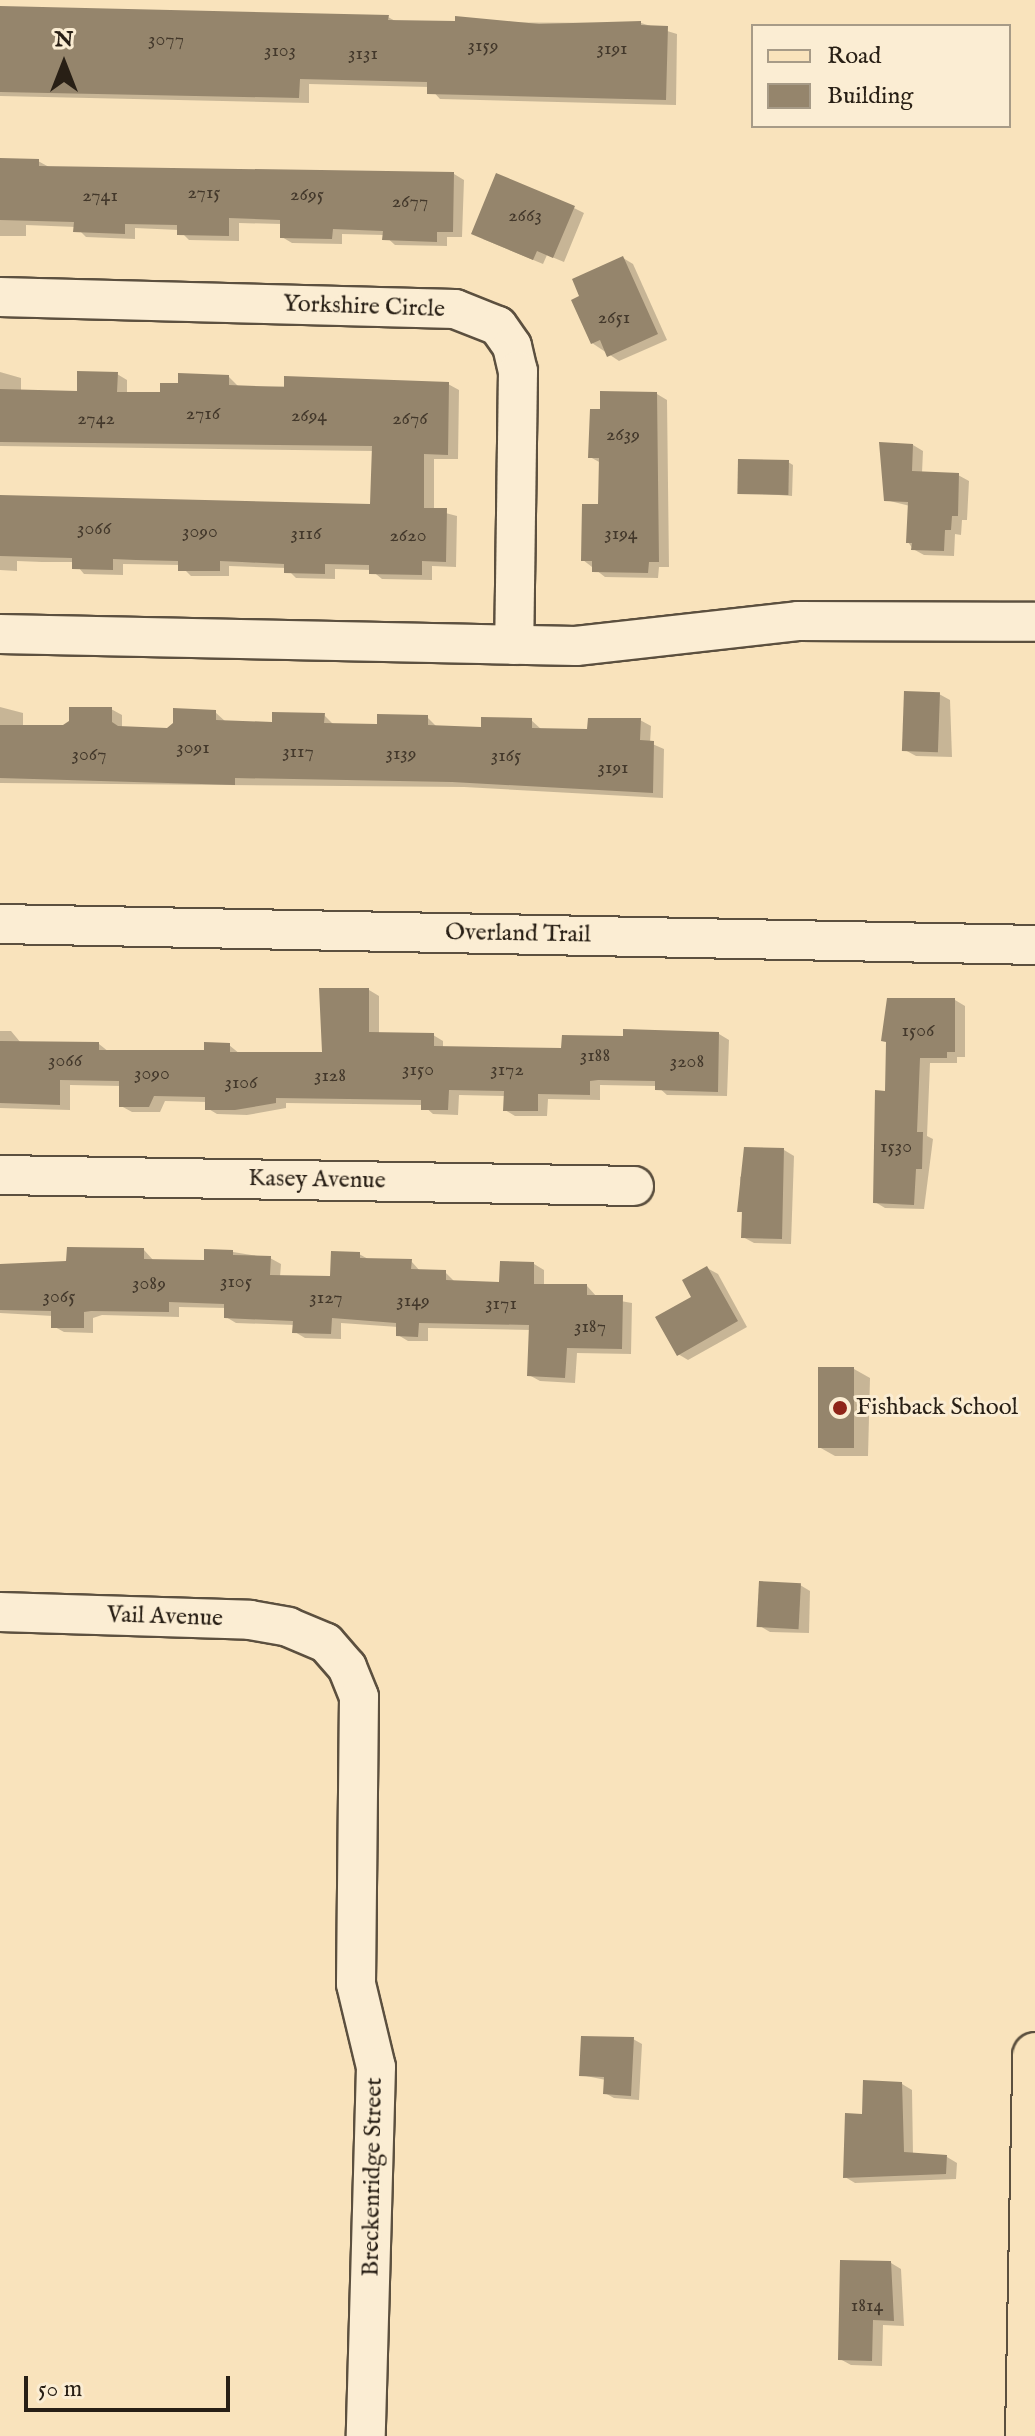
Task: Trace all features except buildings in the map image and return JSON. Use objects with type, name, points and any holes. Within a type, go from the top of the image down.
[{"type":"main road","points":[[1028,2436],[1035,2055]]},
{"type":"street","name":"Yorkshire Circle","points":[[0,297],[455,309],[498,326],[512,346],[518,371],[514,645]]},
{"type":"street","points":[[0,634],[514,645],[627,643],[798,621],[1035,622]]},
{"type":"street","name":"Overland Trail","points":[[0,924],[1035,945]]},
{"type":"street","name":"Kasey Avenue","points":[[0,1175],[634,1186]]},
{"type":"street","name":"Vail Avenue","points":[[0,1612],[250,1620],[288,1627],[326,1643]]},
{"type":"street","name":"Breckenridge Street","points":[[326,1643],[347,1667],[359,1697],[356,1984],[376,2067],[366,2436]]},
{"type":"place","name":"Fishback School","points":[[840,1408]]}]
